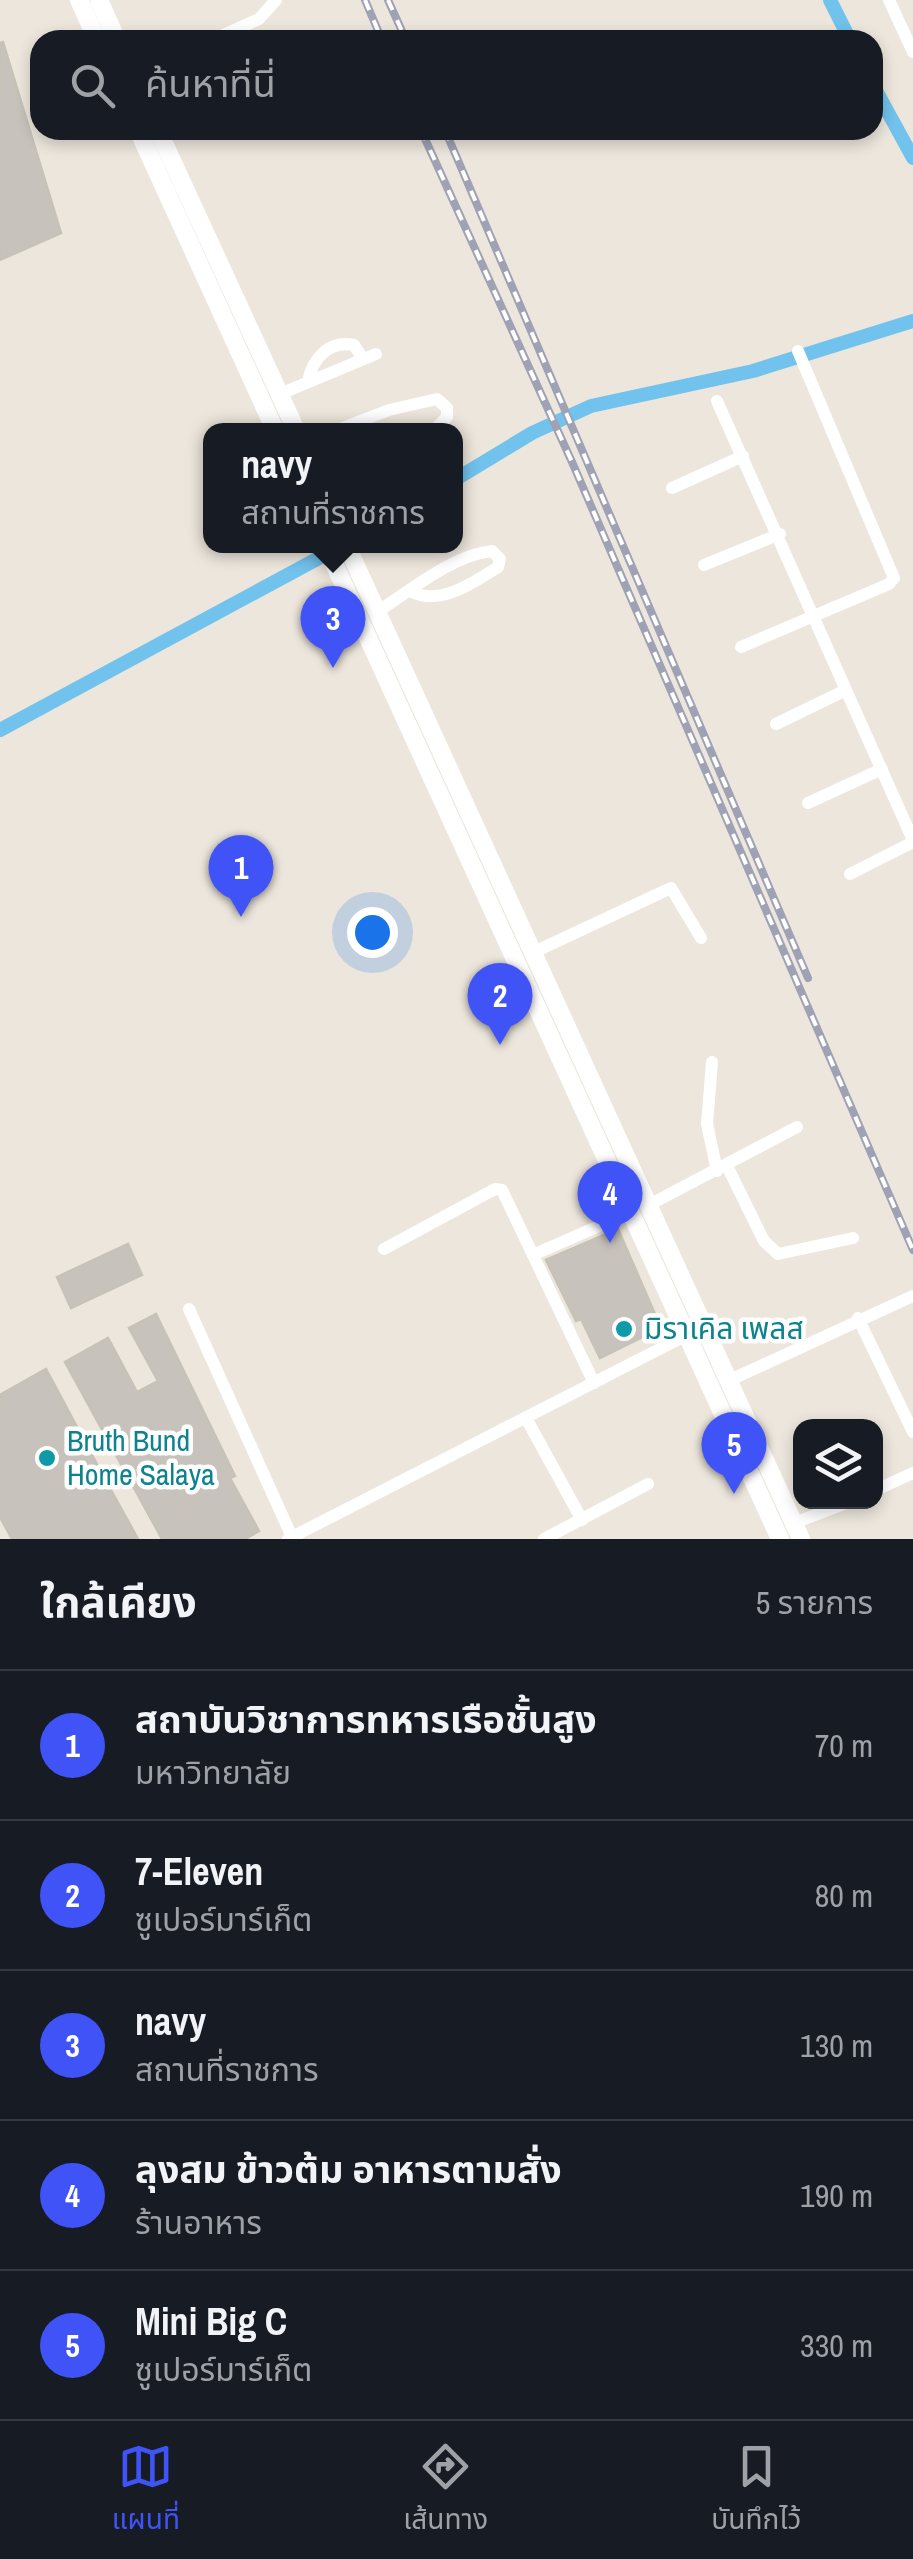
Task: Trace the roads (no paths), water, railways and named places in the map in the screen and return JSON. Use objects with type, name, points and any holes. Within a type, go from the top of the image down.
[{"type":"main road","points":[[79,0],[93,30]]},
{"type":"main road","points":[[99,0],[112,30]]},
{"type":"main road","points":[[143,140],[283,423]]},
{"type":"main road","points":[[163,140],[280,394],[284,423]]},
{"type":"main road","points":[[346,560],[377,612],[532,953],[560,1037]]},
{"type":"main road","points":[[346,560],[788,1533]]},
{"type":"main road","points":[[639,1209],[687,1336],[720,1386]]},
{"type":"street","points":[[235,30],[260,19],[276,0]]},
{"type":"street","points":[[889,0],[913,52]]},
{"type":"street","points":[[280,394],[369,356],[354,344],[336,346],[315,359],[308,381]]},
{"type":"street","points":[[741,646],[889,584],[894,578],[798,351]]},
{"type":"street","points":[[355,423],[437,399],[447,408],[447,417],[441,423]]},
{"type":"street","points":[[717,401],[780,534],[913,841],[850,874]]},
{"type":"street","points":[[672,488],[743,456]]},
{"type":"street","points":[[704,564],[780,534]]},
{"type":"street","points":[[377,612],[410,590],[483,552],[492,551],[500,559],[498,567],[488,574],[447,594],[432,598],[410,590]]},
{"type":"street","points":[[776,724],[846,690]]},
{"type":"street","points":[[808,803],[882,769]]},
{"type":"street","points":[[532,953],[671,888],[700,938]]},
{"type":"street","points":[[712,1062],[706,1124],[722,1169],[764,1241],[778,1254],[853,1238]]},
{"type":"street","points":[[535,1254],[722,1169],[797,1127]]},
{"type":"street","points":[[384,1249],[498,1189],[505,1194],[535,1254],[594,1383]]},
{"type":"street","points":[[720,1386],[858,1318],[913,1296]]},
{"type":"street","points":[[189,1309],[290,1538],[687,1336]]},
{"type":"street","points":[[858,1318],[913,1432]]},
{"type":"street","points":[[526,1418],[582,1520]]},
{"type":"street","points":[[883,1487],[913,1474]]},
{"type":"street","points":[[544,1539],[648,1484]]},
{"type":"street","points":[[788,1533],[835,1509]]},
{"type":"waterway","points":[[830,0],[845,30]]},
{"type":"waterway","points":[[883,103],[913,158]]},
{"type":"waterway","points":[[463,475],[532,433],[591,406],[753,371],[913,321]]},
{"type":"waterway","points":[[0,730],[328,553]]},
{"type":"railway","points":[[365,0],[378,30]]},
{"type":"railway","points":[[388,0],[402,30]]},
{"type":"railway","points":[[426,140],[572,462],[913,1250]]},
{"type":"railway","points":[[449,140],[808,978]]},
{"type":"place","name":"navy","points":[[333,668]]},
{"type":"place","name":"สถาบันวิชาการทหารเรือชั้นสูง","points":[[241,917]]},
{"type":"place","name":"7-Eleven","points":[[500,1045]]},
{"type":"place","name":"ลุงสม ข้าวต้ม อาหารตามสั่ง","points":[[610,1243]]},
{"type":"place","name":"มิราเคิล เพลส","points":[[624,1329]]},
{"type":"place","name":"Bruth Bund Home Salaya","points":[[47,1458]]},
{"type":"place","name":"Mini Big C","points":[[734,1494]]}]
